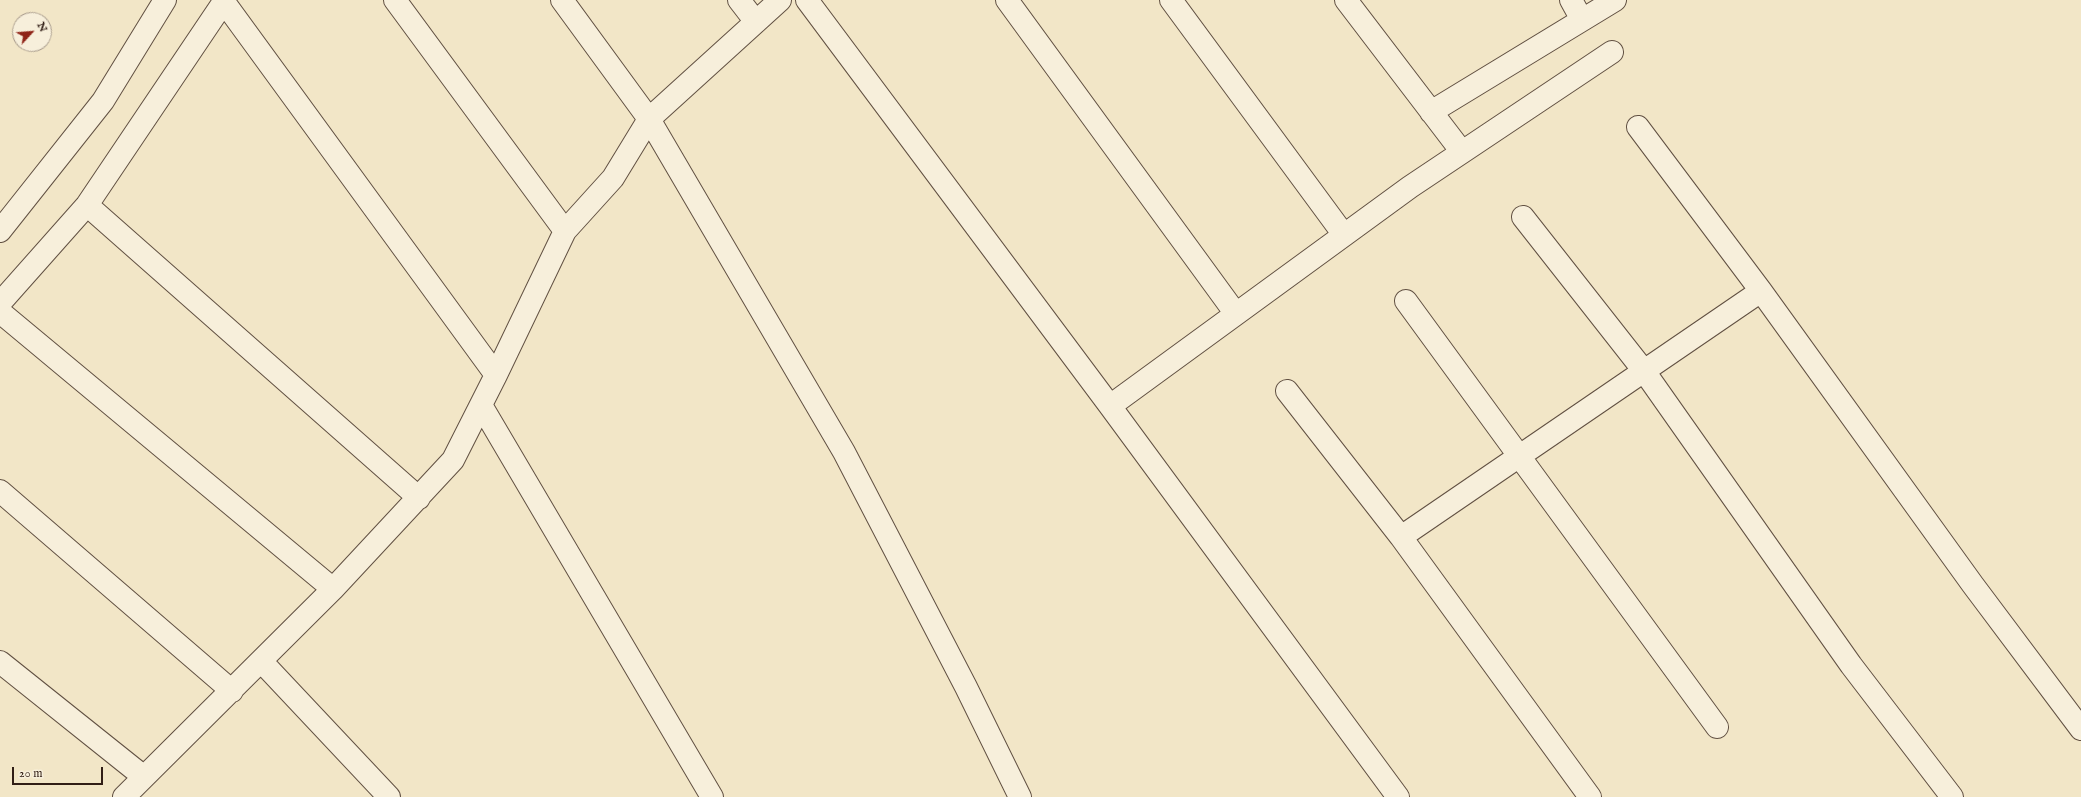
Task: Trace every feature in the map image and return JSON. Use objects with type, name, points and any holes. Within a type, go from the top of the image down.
[{"type":"street","points":[[0,230],[103,101],[165,0]]},
{"type":"street","points":[[395,0],[565,231]]},
{"type":"street","points":[[562,0],[649,119],[844,452],[966,686],[1020,797]]},
{"type":"street","points":[[739,0],[756,22]]},
{"type":"street","points":[[124,797],[262,662],[333,589],[453,460],[496,375],[565,231],[613,178],[649,119],[780,0]]},
{"type":"street","points":[[807,0],[1110,406],[1398,797]]},
{"type":"street","points":[[1008,0],[1236,314]]},
{"type":"street","points":[[1171,0],[1344,235]]},
{"type":"street","points":[[1346,0],[1462,152]]},
{"type":"street","points":[[1571,0],[1582,20]]},
{"type":"street","points":[[1431,112],[1615,0]]},
{"type":"street","points":[[0,303],[87,205],[225,1],[496,375]]},
{"type":"street","points":[[1110,406],[1344,235],[1462,152],[1612,52]]},
{"type":"street","points":[[1638,127],[1761,291],[1973,585],[2081,729]]},
{"type":"street","points":[[87,205],[419,498]]},
{"type":"street","points":[[1523,217],[1644,371],[1851,665],[1952,797]]},
{"type":"street","points":[[1401,537],[1761,291]]},
{"type":"street","points":[[1406,301],[1717,727]]},
{"type":"street","points":[[0,312],[333,589]]},
{"type":"street","points":[[1287,391],[1401,537],[1590,797]]},
{"type":"street","points":[[481,405],[712,797]]},
{"type":"street","points":[[0,491],[232,691]]},
{"type":"street","points":[[0,662],[144,777]]},
{"type":"street","points":[[262,662],[389,797]]}]
